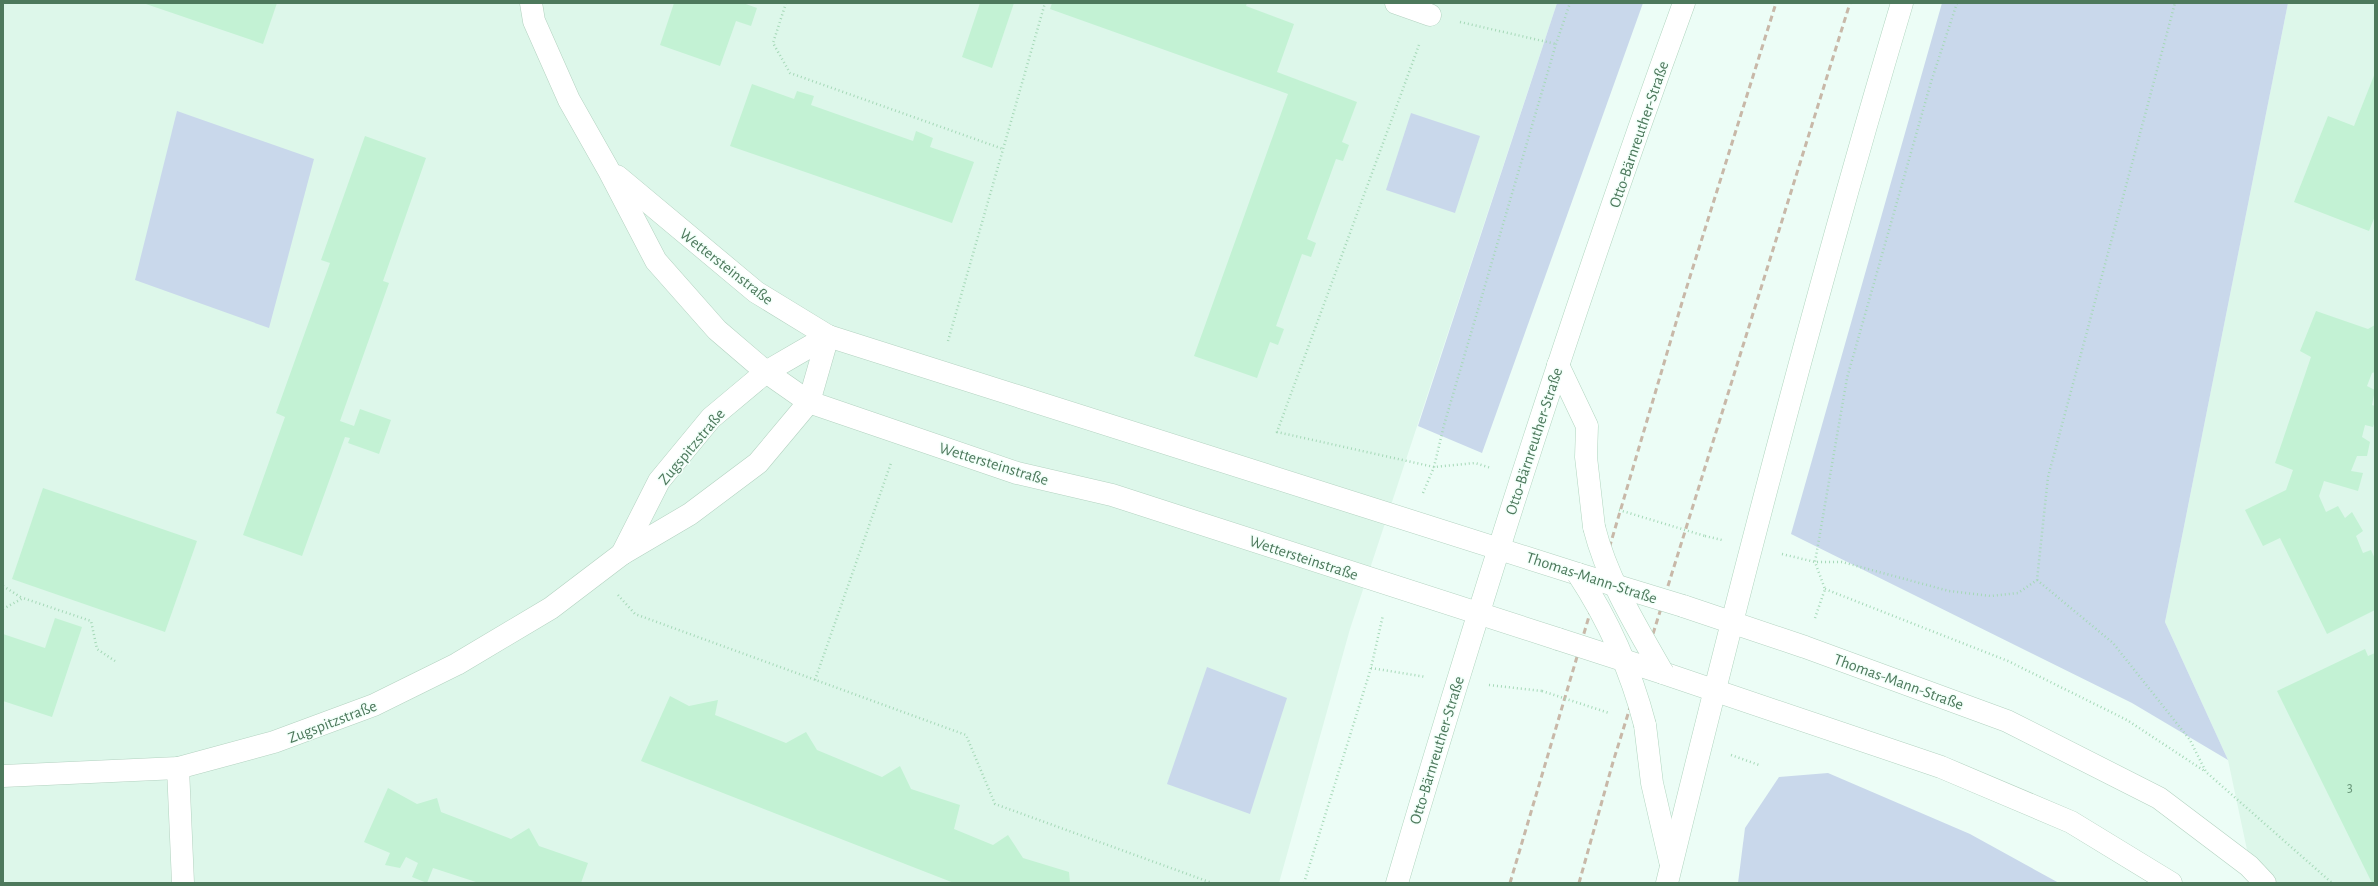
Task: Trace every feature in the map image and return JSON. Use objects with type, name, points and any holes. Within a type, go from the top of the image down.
[{"type":"street","name":"Wettersteinstraße","points":[[531,3],[534,21],[569,100],[608,169],[656,261],[717,330],[766,372],[809,402],[1017,473],[1112,495],[1478,614]]},
{"type":"street","points":[[1396,3],[1430,15]]},
{"type":"street","name":"Otto-Bärnreuther-Straße","points":[[1397,883],[1498,547],[1558,365],[1684,3]]},
{"type":"street","points":[[1669,874],[1731,622],[1811,316],[1902,3]]},
{"type":"street","name":"Wettersteinstraße","points":[[608,169],[756,292],[828,336],[1498,547]]},
{"type":"street","name":"Zugspitzstraße","points":[[622,554],[659,481],[711,418],[766,372],[828,336]]},
{"type":"street","name":"Zugspitzstraße","points":[[3,776],[178,768],[274,742],[374,705],[458,664],[550,608],[622,554],[690,514],[758,464],[809,402],[828,336]]},
{"type":"street","points":[[1558,365],[1587,426],[1586,457],[1594,527],[1598,546],[1615,585],[1663,673]]},
{"type":"street","name":"Thomas-Mann-Straße","points":[[1498,547],[1805,647],[2007,721],[2159,798],[2249,866],[2265,883]]},
{"type":"street","points":[[1578,574],[1591,593],[1624,659],[1645,725],[1652,783],[1669,874]]},
{"type":"street","points":[[1478,614],[1624,659],[1940,767],[2064,819],[2171,883]]},
{"type":"street","points":[[178,768],[182,883]]},
{"type":"path","points":[[786,3],[772,43],[790,73],[1003,149]]},
{"type":"path","points":[[939,371],[1045,3]]},
{"type":"path","points":[[1411,520],[1434,466],[1444,424],[1556,44],[1570,3]]},
{"type":"path","points":[[1805,647],[1825,589],[1815,562],[1847,378],[1930,82],[1958,3]]},
{"type":"path","points":[[1815,562],[1842,562],[1949,591],[1991,596],[2018,594],[2037,580],[2048,477],[2175,3]]},
{"type":"path","points":[[1434,466],[1277,432],[1430,15],[1556,44]]},
{"type":"path","points":[[815,680],[902,434]]},
{"type":"path","points":[[1615,508],[1705,536]]},
{"type":"path","points":[[598,572],[635,614],[966,735],[995,804],[1212,883]]},
{"type":"path","points":[[2037,580],[2113,643],[2190,740],[2206,772]]},
{"type":"path","points":[[1304,883],[1371,668],[1390,585]]},
{"type":"path","points":[[3,586],[22,598],[91,621],[97,649],[115,661]]},
{"type":"path","points":[[1825,589],[2008,661],[2127,720],[2206,772],[2332,883]]},
{"type":"path","points":[[3,609],[22,598]]},
{"type":"path","points":[[1542,691],[1645,725]]},
{"type":"shaded area","points":[[3,3],[1557,3],[1350,629],[1279,883],[3,883]]},
{"type":"shaded area","points":[[1557,3],[1643,3],[1482,453],[1418,426]]},
{"type":"shaded area","points":[[1942,3],[2288,3],[2165,622],[2228,760],[2132,703],[1791,534]]},
{"type":"shaded area","points":[[2288,3],[2375,3],[2375,883],[2254,883],[2228,760],[2165,622]]},
{"type":"shaded area","points":[[177,111],[314,159],[269,328],[135,280]]},
{"type":"shaded area","points":[[1411,113],[1480,136],[1455,213],[1386,190]]},
{"type":"shaded area","points":[[1207,667],[1287,698],[1250,814],[1167,784]]},
{"type":"shaded area","points":[[1828,773],[1970,834],[2059,883],[1738,883],[1745,828],[1779,777]]},
{"type":"building","points":[[143,3],[277,3],[263,44]]},
{"type":"building","points":[[674,3],[743,3],[757,8],[751,26],[736,21],[720,66],[660,45]]},
{"type":"building","points":[[980,3],[1014,3],[992,68],[962,57]]},
{"type":"building","points":[[1052,3],[1247,3],[1246,6],[1294,24],[1277,72],[1357,102],[1342,142],[1349,145],[1343,161],[1336,159],[1307,239],[1316,243],[1311,257],[1302,254],[1276,326],[1284,329],[1278,345],[1270,342],[1257,378],[1194,356],[1288,94],[1050,9]]},
{"type":"building","points":[[2375,73],[2375,216],[2369,231],[2294,202],[2328,116],[2354,126]]},
{"type":"building","points":[[752,84],[794,99],[797,91],[814,96],[811,105],[913,141],[916,131],[933,138],[930,147],[974,162],[952,223],[730,146]]},
{"type":"building","points":[[365,136],[426,158],[383,281],[389,283],[340,421],[354,426],[360,409],[391,420],[379,454],[348,443],[350,438],[345,437],[302,556],[243,535],[285,417],[276,413],[330,263],[321,260]]},
{"type":"building","points":[[2316,311],[2368,329],[2375,325],[2375,372],[2372,373],[2367,386],[2375,390],[2372,405],[2375,406],[2375,421],[2373,427],[2365,425],[2362,437],[2370,442],[2367,456],[2357,456],[2351,471],[2363,473],[2358,491],[2324,481],[2319,496],[2326,512],[2338,506],[2345,518],[2352,512],[2363,531],[2356,536],[2363,553],[2371,550],[2375,559],[2375,610],[2327,634],[2280,538],[2263,546],[2245,510],[2286,490],[2293,470],[2275,463],[2311,357],[2300,351]]},
{"type":"building","points":[[43,488],[197,541],[165,632],[12,579]]},
{"type":"building","points":[[55,618],[82,627],[52,717],[3,701],[3,634],[45,648]]},
{"type":"building","points":[[2365,649],[2368,656],[2375,653],[2375,883],[2372,883],[2277,691]]},
{"type":"building","points":[[670,696],[689,706],[718,700],[715,715],[786,743],[806,732],[817,750],[882,777],[900,766],[911,789],[960,805],[954,829],[993,845],[1008,835],[1023,858],[1069,872],[1070,883],[954,883],[641,761]]},
{"type":"building","points":[[388,788],[417,804],[437,798],[441,812],[511,839],[529,828],[539,846],[588,863],[581,883],[479,883],[433,868],[427,883],[412,877],[418,863],[406,857],[400,868],[385,865],[390,853],[364,842]]},
{"type":"railway","points":[[1510,883],[1683,299],[1776,3]]},
{"type":"railway","points":[[1579,883],[1613,762],[1850,3]]}]
